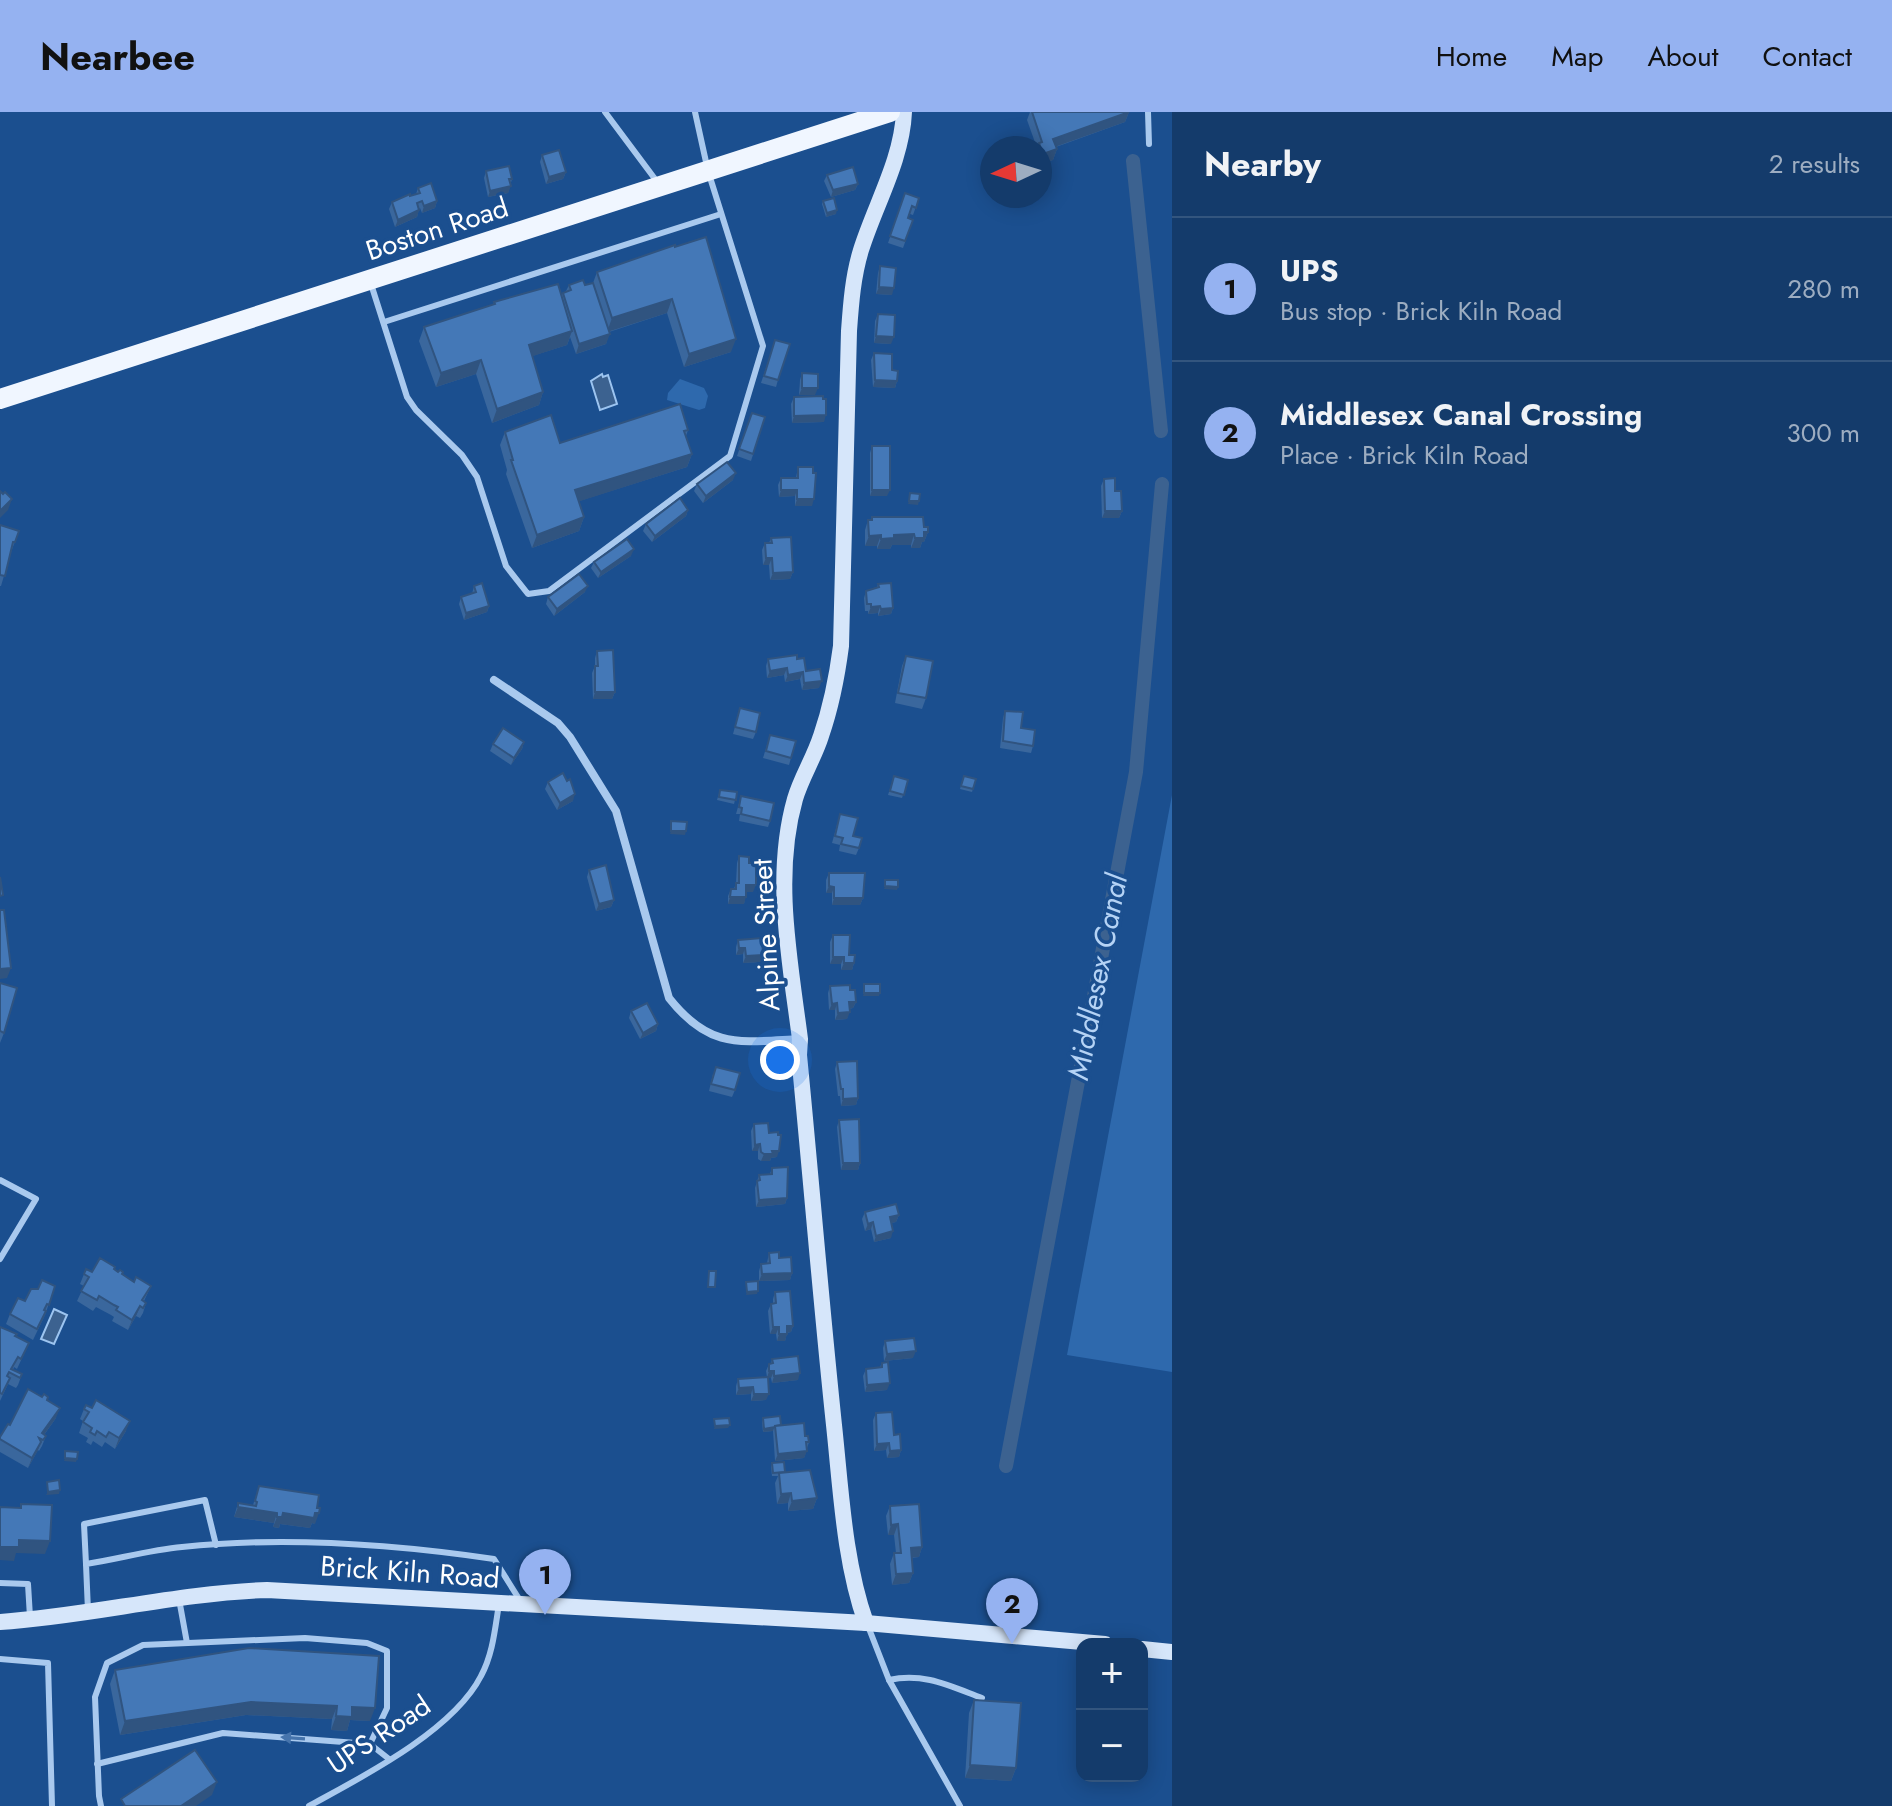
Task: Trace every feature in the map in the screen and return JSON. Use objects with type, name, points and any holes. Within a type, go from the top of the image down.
[{"type":"main road","name":"Boston Road","points":[[0,399],[890,112]]},
{"type":"street","name":"Alpine Street","points":[[866,1623],[855,1585],[818,1278],[800,1039],[784,891],[787,845],[795,799],[821,737],[837,678],[843,604],[849,331],[853,283],[861,250],[897,150],[904,112]]},
{"type":"street","points":[[494,680],[542,711],[564,730],[616,811],[669,998],[684,1017],[707,1033],[730,1041],[800,1039]]},
{"type":"street","name":"Brick Kiln Road","points":[[0,1622],[179,1596],[294,1590],[866,1623],[1076,1641]]},
{"type":"street","points":[[1148,1650],[1172,1652]]},
{"type":"lane","points":[[605,112],[660,185]]},
{"type":"lane","points":[[369,280],[407,397],[416,410],[462,455],[477,477],[506,566],[528,594],[549,591],[730,456],[763,346],[708,171],[695,112]]},
{"type":"lane","points":[[1148,112],[1149,144]]},
{"type":"lane","points":[[384,322],[721,214]]},
{"type":"lane","points":[[0,1180],[36,1199],[0,1259]]},
{"type":"lane","points":[[88,1611],[84,1524],[205,1500],[216,1545]]},
{"type":"lane","points":[[86,1564],[181,1547],[291,1541],[434,1550],[494,1559],[523,1605]]},
{"type":"lane","points":[[0,1583],[28,1584],[30,1620]]},
{"type":"lane","points":[[179,1596],[187,1643]]},
{"type":"lane","name":"UPS Road","points":[[309,1806],[389,1759],[440,1724],[466,1699],[481,1677],[492,1647],[499,1604]]},
{"type":"lane","points":[[866,1623],[889,1680],[960,1806]]},
{"type":"lane","points":[[101,1806],[95,1697],[107,1663],[143,1645],[305,1638],[367,1643],[387,1651],[387,1708],[370,1744]]},
{"type":"lane","points":[[0,1659],[48,1663],[52,1806]]},
{"type":"lane","points":[[889,1680],[906,1676],[925,1677],[982,1698]]},
{"type":"lane","points":[[97,1764],[223,1733],[370,1744],[389,1759]]},
{"type":"shaded area","points":[[602,374],[603,377],[608,375],[617,404],[600,410],[591,381]]},
{"type":"shaded area","points":[[680,379],[704,388],[708,396],[705,408],[699,410],[667,400],[668,393]]},
{"type":"shaded area","points":[[1172,795],[1172,1372],[1067,1355]]},
{"type":"shaded area","points":[[54,1309],[67,1315],[54,1344],[41,1339]]},
{"type":"building","points":[[1032,112],[1129,112],[1053,139],[1057,149],[1052,151],[1052,136],[1040,136]]},
{"type":"building","points":[[559,150],[566,172],[549,177],[542,155]]},
{"type":"building","points":[[509,166],[511,186],[490,191],[486,171]]},
{"type":"building","points":[[853,167],[858,184],[833,190],[827,175]]},
{"type":"building","points":[[431,183],[437,201],[424,206],[422,201],[417,203],[419,210],[398,220],[392,202],[420,193],[418,188]]},
{"type":"building","points":[[905,193],[919,198],[908,218],[913,220],[905,241],[890,236]]},
{"type":"building","points":[[834,198],[837,210],[827,213],[823,201]]},
{"type":"building","points":[[706,237],[736,339],[689,354],[672,299],[612,318],[597,272]]},
{"type":"building","points":[[880,266],[896,268],[894,288],[879,287]]},
{"type":"building","points":[[583,280],[585,285],[593,283],[610,334],[579,344],[563,293],[571,290],[569,285]]},
{"type":"building","points":[[558,284],[572,331],[529,345],[543,392],[497,409],[481,360],[441,373],[424,327],[494,302]]},
{"type":"building","points":[[878,314],[895,315],[894,337],[876,336]]},
{"type":"building","points":[[775,340],[790,344],[778,380],[764,376]]},
{"type":"building","points":[[874,353],[892,354],[892,370],[898,371],[897,381],[875,380]]},
{"type":"building","points":[[802,373],[818,374],[818,388],[802,388]]},
{"type":"building","points":[[823,396],[826,399],[826,415],[794,416],[794,397]]},
{"type":"building","points":[[680,404],[688,430],[684,431],[692,454],[575,490],[584,517],[537,535],[511,460],[505,432],[551,415],[560,443]]},
{"type":"building","points":[[752,413],[765,417],[753,454],[739,449]]},
{"type":"building","points":[[872,446],[890,446],[890,490],[872,490]]},
{"type":"building","points":[[727,462],[736,473],[706,496],[697,484]]},
{"type":"building","points":[[798,467],[813,467],[813,473],[816,473],[814,499],[797,499],[797,490],[781,490],[781,478],[798,478]]},
{"type":"building","points":[[1115,478],[1115,491],[1121,491],[1122,511],[1105,511],[1104,479]]},
{"type":"building","points":[[0,491],[12,499],[0,511]]},
{"type":"building","points":[[910,493],[920,494],[919,501],[909,501]]},
{"type":"building","points":[[680,498],[688,510],[655,536],[646,524]]},
{"type":"building","points":[[872,517],[923,517],[928,532],[924,532],[924,538],[915,538],[914,534],[881,539],[881,535],[869,536],[868,520]]},
{"type":"building","points":[[0,525],[19,531],[13,542],[5,576],[0,575]]},
{"type":"building","points":[[791,537],[793,572],[773,573],[772,558],[766,558],[765,543],[772,543],[771,538]]},
{"type":"building","points":[[627,539],[634,549],[601,572],[594,562]]},
{"type":"building","points":[[579,574],[588,586],[557,609],[548,597]]},
{"type":"building","points":[[482,583],[489,606],[466,613],[461,597],[476,592],[474,586]]},
{"type":"building","points":[[891,583],[893,608],[881,609],[880,606],[867,604],[866,591],[879,587],[878,584]]},
{"type":"building","points":[[613,650],[615,692],[595,692],[597,651]]},
{"type":"building","points":[[797,655],[797,659],[804,658],[806,671],[820,669],[822,681],[804,683],[803,672],[788,675],[787,668],[770,671],[768,659]]},
{"type":"building","points":[[906,656],[933,661],[926,698],[898,693]]},
{"type":"building","points":[[740,708],[760,713],[756,732],[735,727]]},
{"type":"building","points":[[1005,711],[1023,712],[1021,728],[1035,730],[1033,746],[1003,741]]},
{"type":"building","points":[[503,728],[524,742],[514,758],[493,744]]},
{"type":"building","points":[[770,735],[796,741],[791,758],[766,751]]},
{"type":"building","points":[[563,773],[567,781],[570,779],[575,794],[560,803],[548,782]]},
{"type":"building","points":[[894,776],[908,780],[904,795],[890,791]]},
{"type":"building","points":[[964,776],[976,779],[973,789],[961,786]]},
{"type":"building","points":[[720,790],[737,792],[736,800],[719,797]]},
{"type":"building","points":[[741,796],[774,803],[770,821],[741,814]]},
{"type":"building","points":[[840,814],[858,818],[853,836],[862,838],[859,848],[841,844],[843,838],[835,836]]},
{"type":"building","points":[[671,821],[687,822],[686,831],[671,831]]},
{"type":"building","points":[[739,856],[749,857],[749,863],[756,863],[756,885],[746,885],[746,897],[730,897],[731,889],[736,889],[736,883],[739,883]]},
{"type":"building","points":[[606,865],[614,900],[599,904],[589,870]]},
{"type":"building","points":[[829,873],[865,873],[863,898],[834,898],[834,887],[829,886]]},
{"type":"building","points":[[885,880],[898,880],[898,887],[885,886]]},
{"type":"building","points":[[0,910],[4,910],[11,968],[0,969]]},
{"type":"building","points":[[833,935],[850,935],[849,955],[855,955],[854,963],[844,963],[844,957],[833,957]]},
{"type":"building","points":[[762,938],[763,955],[746,956],[745,948],[739,948],[738,940]]},
{"type":"building","points":[[0,983],[17,988],[4,1033],[0,1031]]},
{"type":"building","points":[[864,984],[880,984],[880,993],[864,993]]},
{"type":"building","points":[[850,985],[850,990],[855,990],[856,1002],[849,1002],[850,1012],[838,1013],[837,1003],[832,1004],[830,986]]},
{"type":"building","points":[[647,1003],[658,1024],[643,1033],[631,1011]]},
{"type":"building","points":[[857,1061],[858,1098],[843,1099],[837,1062]]},
{"type":"building","points":[[716,1067],[740,1073],[735,1090],[711,1084]]},
{"type":"building","points":[[859,1119],[860,1163],[843,1163],[839,1120]]},
{"type":"building","points":[[768,1123],[769,1133],[778,1132],[781,1135],[779,1151],[772,1151],[773,1154],[764,1154],[760,1144],[755,1145],[754,1124]]},
{"type":"building","points":[[788,1167],[787,1198],[759,1200],[759,1175],[772,1174],[772,1168]]},
{"type":"building","points":[[896,1204],[899,1215],[890,1217],[893,1231],[876,1236],[873,1222],[868,1224],[865,1212]]},
{"type":"building","points":[[779,1252],[779,1258],[791,1257],[792,1273],[762,1274],[761,1264],[770,1263],[769,1253]]},
{"type":"building","points":[[100,1258],[134,1282],[136,1277],[151,1286],[142,1300],[146,1303],[143,1308],[140,1306],[132,1320],[99,1296],[97,1300],[81,1291],[89,1277],[84,1274],[86,1269],[92,1272]]},
{"type":"building","points":[[709,1271],[716,1271],[715,1287],[708,1287]]},
{"type":"building","points":[[42,1280],[55,1286],[37,1329],[10,1314],[18,1298],[25,1301],[31,1289],[38,1289]]},
{"type":"building","points":[[758,1281],[758,1291],[747,1292],[746,1282]]},
{"type":"building","points":[[790,1291],[793,1326],[787,1326],[787,1334],[779,1334],[779,1327],[773,1327],[771,1304],[776,1303],[775,1292]]},
{"type":"building","points":[[0,1327],[29,1343],[21,1359],[18,1357],[11,1369],[22,1374],[20,1378],[9,1372],[7,1376],[10,1378],[2,1394],[0,1393]]},
{"type":"building","points":[[914,1338],[916,1351],[887,1354],[885,1341]]},
{"type":"building","points":[[798,1356],[800,1373],[774,1376],[774,1371],[769,1371],[772,1359]]},
{"type":"building","points":[[888,1362],[890,1383],[867,1385],[866,1369],[882,1367],[882,1363]]},
{"type":"building","points":[[768,1377],[769,1394],[754,1394],[753,1387],[739,1388],[738,1379]]},
{"type":"building","points":[[28,1389],[42,1397],[44,1394],[47,1400],[60,1408],[42,1433],[46,1436],[43,1440],[39,1438],[41,1442],[32,1458],[0,1439]]},
{"type":"building","points":[[96,1400],[130,1421],[119,1438],[109,1432],[106,1437],[97,1431],[95,1435],[90,1432],[92,1428],[83,1422],[89,1412],[84,1409],[86,1405],[92,1408]]},
{"type":"building","points":[[892,1412],[894,1435],[900,1434],[901,1450],[890,1451],[889,1443],[877,1444],[876,1413]]},
{"type":"building","points":[[780,1416],[781,1425],[764,1429],[763,1418]]},
{"type":"building","points":[[729,1418],[730,1425],[715,1426],[714,1419]]},
{"type":"building","points":[[804,1423],[809,1442],[806,1442],[807,1451],[778,1454],[775,1426]]},
{"type":"building","points":[[65,1451],[78,1452],[77,1459],[65,1458]]},
{"type":"building","points":[[784,1462],[785,1472],[773,1473],[772,1463]]},
{"type":"building","points":[[810,1470],[817,1498],[792,1501],[791,1493],[781,1494],[779,1473]]},
{"type":"building","points":[[59,1480],[60,1490],[48,1492],[47,1482]]},
{"type":"building","points":[[259,1486],[319,1495],[319,1513],[315,1513],[314,1518],[283,1513],[282,1517],[277,1517],[277,1513],[238,1507],[238,1503],[256,1506]]},
{"type":"building","points":[[21,1504],[52,1505],[50,1541],[19,1540],[19,1547],[0,1547],[0,1507],[21,1508]]},
{"type":"building","points":[[919,1504],[922,1547],[911,1548],[913,1573],[896,1574],[894,1553],[901,1553],[898,1524],[891,1525],[890,1506]]},
{"type":"building","points":[[249,1648],[379,1656],[375,1708],[352,1707],[352,1717],[336,1716],[337,1706],[251,1702],[125,1721],[115,1670]]},
{"type":"building","points":[[974,1700],[1021,1703],[1016,1768],[970,1765]]},
{"type":"building","points":[[195,1750],[217,1782],[181,1806],[125,1806],[121,1799]]},
{"type":"waterway","name":"Middlesex Canal","points":[[1133,161],[1161,431]]},
{"type":"waterway","name":"Middlesex Canal","points":[[1006,1466],[1136,772],[1162,484]]},
{"type":"place","name":"UPS","points":[[545,1615]]},
{"type":"place","name":"Middlesex Canal Crossing","points":[[1012,1644]]}]
